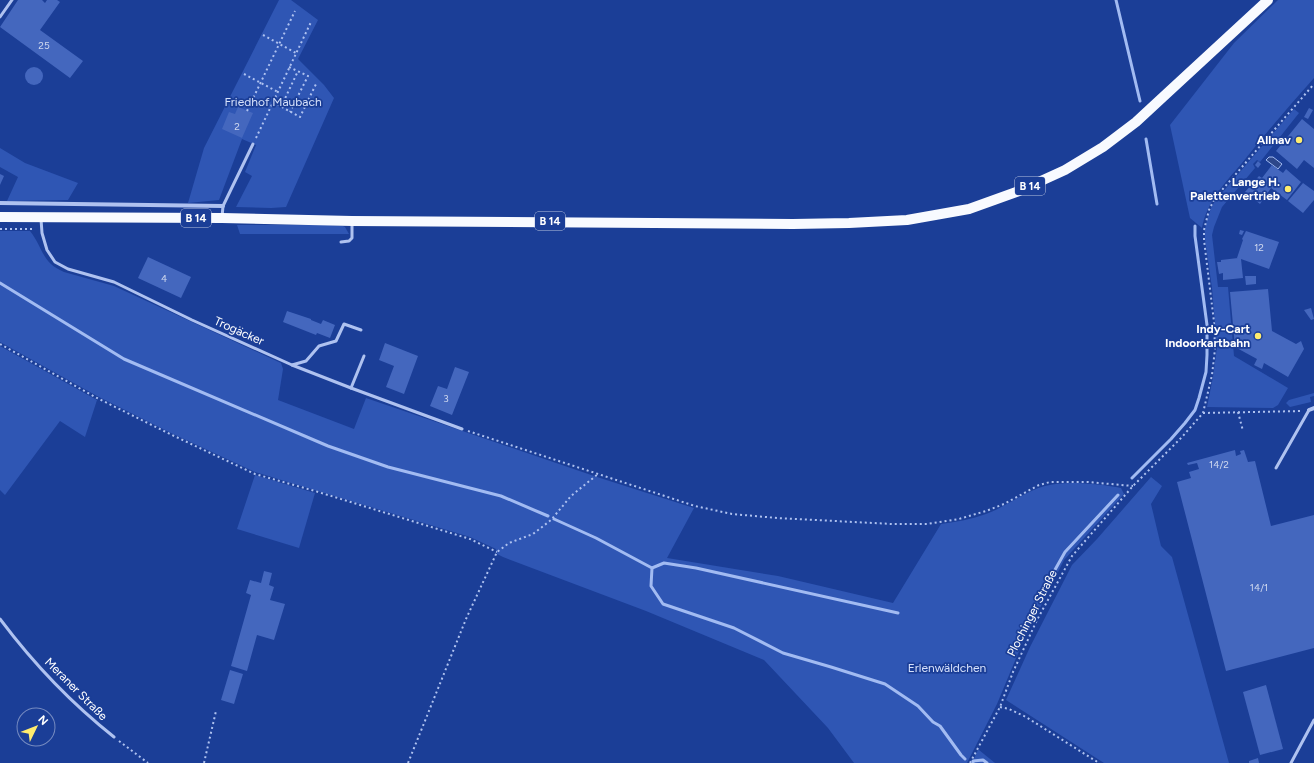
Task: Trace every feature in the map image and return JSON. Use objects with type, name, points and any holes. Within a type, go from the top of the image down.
[{"type":"main road","name":"B 14","points":[[0,217],[222,218],[352,221],[848,223],[907,220],[969,209],[1019,191],[1065,170],[1103,147],[1164,98],[1268,0]]},
{"type":"street","points":[[0,203],[223,206]]},
{"type":"street","points":[[1309,410],[1314,408]]},
{"type":"lane","points":[[0,17],[12,0]]},
{"type":"lane","points":[[222,218],[223,206],[253,144]]},
{"type":"lane","points":[[235,181],[239,183]]},
{"type":"lane","name":"Trogäcker","points":[[41,218],[42,230],[47,250],[55,262],[68,269],[114,282],[192,320],[319,376],[462,428]]},
{"type":"lane","points":[[341,242],[349,241],[352,238],[352,221]]},
{"type":"lane","points":[[292,365],[306,361],[319,346],[336,341],[344,324],[361,330]]},
{"type":"lane","points":[[351,388],[364,356]]},
{"type":"lane","points":[[318,380],[319,376]]},
{"type":"lane","points":[[1276,468],[1309,410]]},
{"type":"lane","name":"Meraner Straße","points":[[0,619],[24,650],[62,691],[114,737]]},
{"type":"lane","points":[[1291,763],[1314,720]]},
{"type":"path","points":[[247,111],[295,11]]},
{"type":"path","points":[[253,144],[312,22]]},
{"type":"path","points":[[263,35],[296,53]]},
{"type":"path","points":[[289,67],[308,76],[290,112]]},
{"type":"path","points":[[281,107],[298,71]]},
{"type":"path","points":[[244,74],[278,92]]},
{"type":"path","points":[[272,102],[300,118],[317,82]]},
{"type":"path","points":[[1309,410],[1296,412],[1203,413],[1212,375],[1215,349],[1214,322],[1204,230],[1214,200],[1314,84]]},
{"type":"path","points":[[0,229],[42,230]]},
{"type":"path","points":[[0,344],[111,405],[172,436],[255,474],[315,491],[462,537],[497,552]]},
{"type":"path","points":[[1238,412],[1243,431]]},
{"type":"path","name":"Plochinger Straße","points":[[970,763],[1000,707],[1013,672],[1037,620],[1072,556],[1133,486],[1182,437],[1203,413]]},
{"type":"path","points":[[462,428],[695,506],[719,511],[777,518],[892,524],[927,524],[959,519],[986,512],[1039,485],[1050,482],[1088,482],[1133,486]]},
{"type":"path","points":[[408,763],[466,618],[497,552],[509,544],[533,534],[551,520],[571,496],[598,474]]},
{"type":"path","points":[[1000,707],[1026,716],[1099,763]]},
{"type":"path","points":[[204,763],[216,711]]},
{"type":"path","points":[[114,737],[148,763]]},
{"type":"green space","name":"Friedhof Maubach","points":[[279,0],[291,0],[318,20],[298,59],[324,85],[334,98],[286,207],[236,207],[252,176],[245,172],[256,145],[242,139],[219,200],[188,203],[204,148]]},
{"type":"green space","points":[[1278,0],[1314,0],[1314,78],[1223,185],[1208,209],[1202,228],[1190,218],[1170,125],[1234,43]]},
{"type":"green space","points":[[1294,109],[1299,113],[1260,162],[1257,160],[1253,164],[1255,168],[1222,207],[1212,235],[1218,287],[1228,287],[1234,356],[1288,388],[1278,405],[1273,408],[1207,407],[1217,347],[1212,288],[1205,239],[1207,220],[1215,201]]},
{"type":"green space","points":[[0,148],[25,163],[78,183],[68,200],[7,201],[18,177],[0,167]]},
{"type":"green space","points":[[237,225],[343,226],[349,234],[240,234]]},
{"type":"green space","name":"Erlenwäldchen","points":[[0,231],[30,231],[51,264],[64,272],[114,286],[281,363],[283,369],[278,400],[354,429],[366,398],[597,477],[694,508],[667,558],[778,576],[893,603],[941,524],[986,514],[1038,488],[1053,484],[1083,483],[1104,485],[1121,488],[1124,494],[1064,560],[1022,644],[997,704],[967,763],[854,763],[828,728],[764,660],[646,611],[503,557],[497,554],[496,549],[470,537],[255,472],[171,433],[97,396],[0,342]]},
{"type":"green space","points":[[0,346],[97,400],[85,437],[60,421],[5,495],[0,490]]},
{"type":"green space","points":[[1314,393],[1314,396],[1310,397],[1311,402],[1290,407],[1286,403],[1289,400]]},
{"type":"green space","points":[[255,475],[315,493],[299,548],[237,529]]},
{"type":"green space","points":[[1151,477],[1162,486],[1151,504],[1161,546],[1172,557],[1229,763],[1104,763],[1006,700],[1030,647],[1072,565],[1097,539]]},
{"type":"green space","points":[[979,750],[995,763],[972,763]]},
{"type":"shaded area","points":[[1269,157],[1273,157],[1282,164],[1278,169],[1266,160]]},
{"type":"building","points":[[18,0],[42,0],[45,3],[47,0],[57,0],[60,2],[40,30],[83,61],[70,78],[0,27]]},
{"type":"building","points":[[34,67],[40,70],[43,76],[40,82],[34,85],[28,82],[25,76],[28,70]]},
{"type":"building","points":[[238,107],[253,113],[242,138],[222,129],[229,112],[235,114]]},
{"type":"building","points":[[1309,108],[1313,110],[1308,119],[1304,117]]},
{"type":"building","name":"Allnav","points":[[1302,119],[1314,129],[1314,168],[1304,160],[1297,169],[1276,151]]},
{"type":"building","points":[[1258,161],[1261,164],[1258,168],[1255,165]]},
{"type":"building","points":[[1272,165],[1283,173],[1286,169],[1301,182],[1287,200],[1271,188],[1260,204],[1245,192],[1259,176],[1262,178]]},
{"type":"building","points":[[0,174],[4,176],[0,185]]},
{"type":"building","points":[[1303,183],[1314,191],[1314,200],[1303,213],[1288,201]]},
{"type":"building","points":[[1240,230],[1244,231],[1242,235],[1239,234]]},
{"type":"building","points":[[1246,231],[1279,242],[1269,269],[1241,259],[1243,278],[1223,280],[1223,273],[1219,274],[1217,262],[1221,262],[1221,260],[1238,258],[1242,239]]},
{"type":"building","points":[[148,257],[191,277],[181,298],[138,278]]},
{"type":"building","points":[[1245,276],[1256,276],[1256,284],[1246,285]]},
{"type":"building","name":"Indy-Cart Indoorkartbahn","points":[[1268,289],[1272,331],[1296,344],[1301,341],[1304,349],[1288,377],[1264,363],[1262,369],[1254,365],[1257,359],[1235,347],[1230,292]]},
{"type":"building","points":[[1311,308],[1314,319],[1311,320],[1304,310]]},
{"type":"building","points":[[287,311],[321,324],[323,320],[335,325],[330,338],[317,333],[316,335],[283,322]]},
{"type":"building","points":[[385,343],[418,356],[404,394],[386,387],[394,366],[379,360]]},
{"type":"building","points":[[455,367],[469,372],[452,415],[430,406],[438,386],[447,389]]},
{"type":"building","points":[[1235,450],[1236,456],[1241,454],[1240,451],[1244,450],[1248,462],[1255,461],[1271,526],[1314,515],[1314,648],[1226,671],[1177,482],[1191,478],[1189,472],[1199,469],[1197,463],[1188,465],[1187,463]]},
{"type":"building","points":[[264,571],[272,573],[269,585],[274,587],[270,600],[285,604],[274,640],[257,635],[247,671],[231,666],[251,595],[246,593],[250,580],[261,583]]},
{"type":"building","points":[[230,670],[243,674],[234,704],[221,700]]},
{"type":"building","points":[[1266,685],[1283,749],[1260,755],[1243,692]]},
{"type":"building","points":[[1258,758],[1259,763],[1249,763],[1249,761]]},
{"type":"waterway","points":[[1116,0],[1140,101]]},
{"type":"waterway","points":[[1146,139],[1157,204]]},
{"type":"waterway","points":[[1132,478],[1171,439],[1195,410],[1206,372],[1207,325],[1195,236],[1195,226]]},
{"type":"waterway","points":[[0,283],[124,359],[328,446],[388,467],[501,496],[548,516]]},
{"type":"waterway","points":[[1047,584],[1065,552],[1118,495]]},
{"type":"waterway","points":[[554,519],[596,538],[652,568],[651,586],[663,604],[734,628],[783,653],[885,684],[918,706],[933,722],[940,726],[965,759]]},
{"type":"waterway","points":[[652,568],[664,563],[696,568],[898,613]]},
{"type":"waterway","points":[[973,763],[973,761],[983,760],[987,763]]},
{"type":"place","name":"Allnav","points":[[1299,140]]},
{"type":"place","name":"Lange H. Palettenvertrieb","points":[[1288,189]]},
{"type":"place","name":"Indy-Cart Indoorkartbahn","points":[[1258,336]]}]
